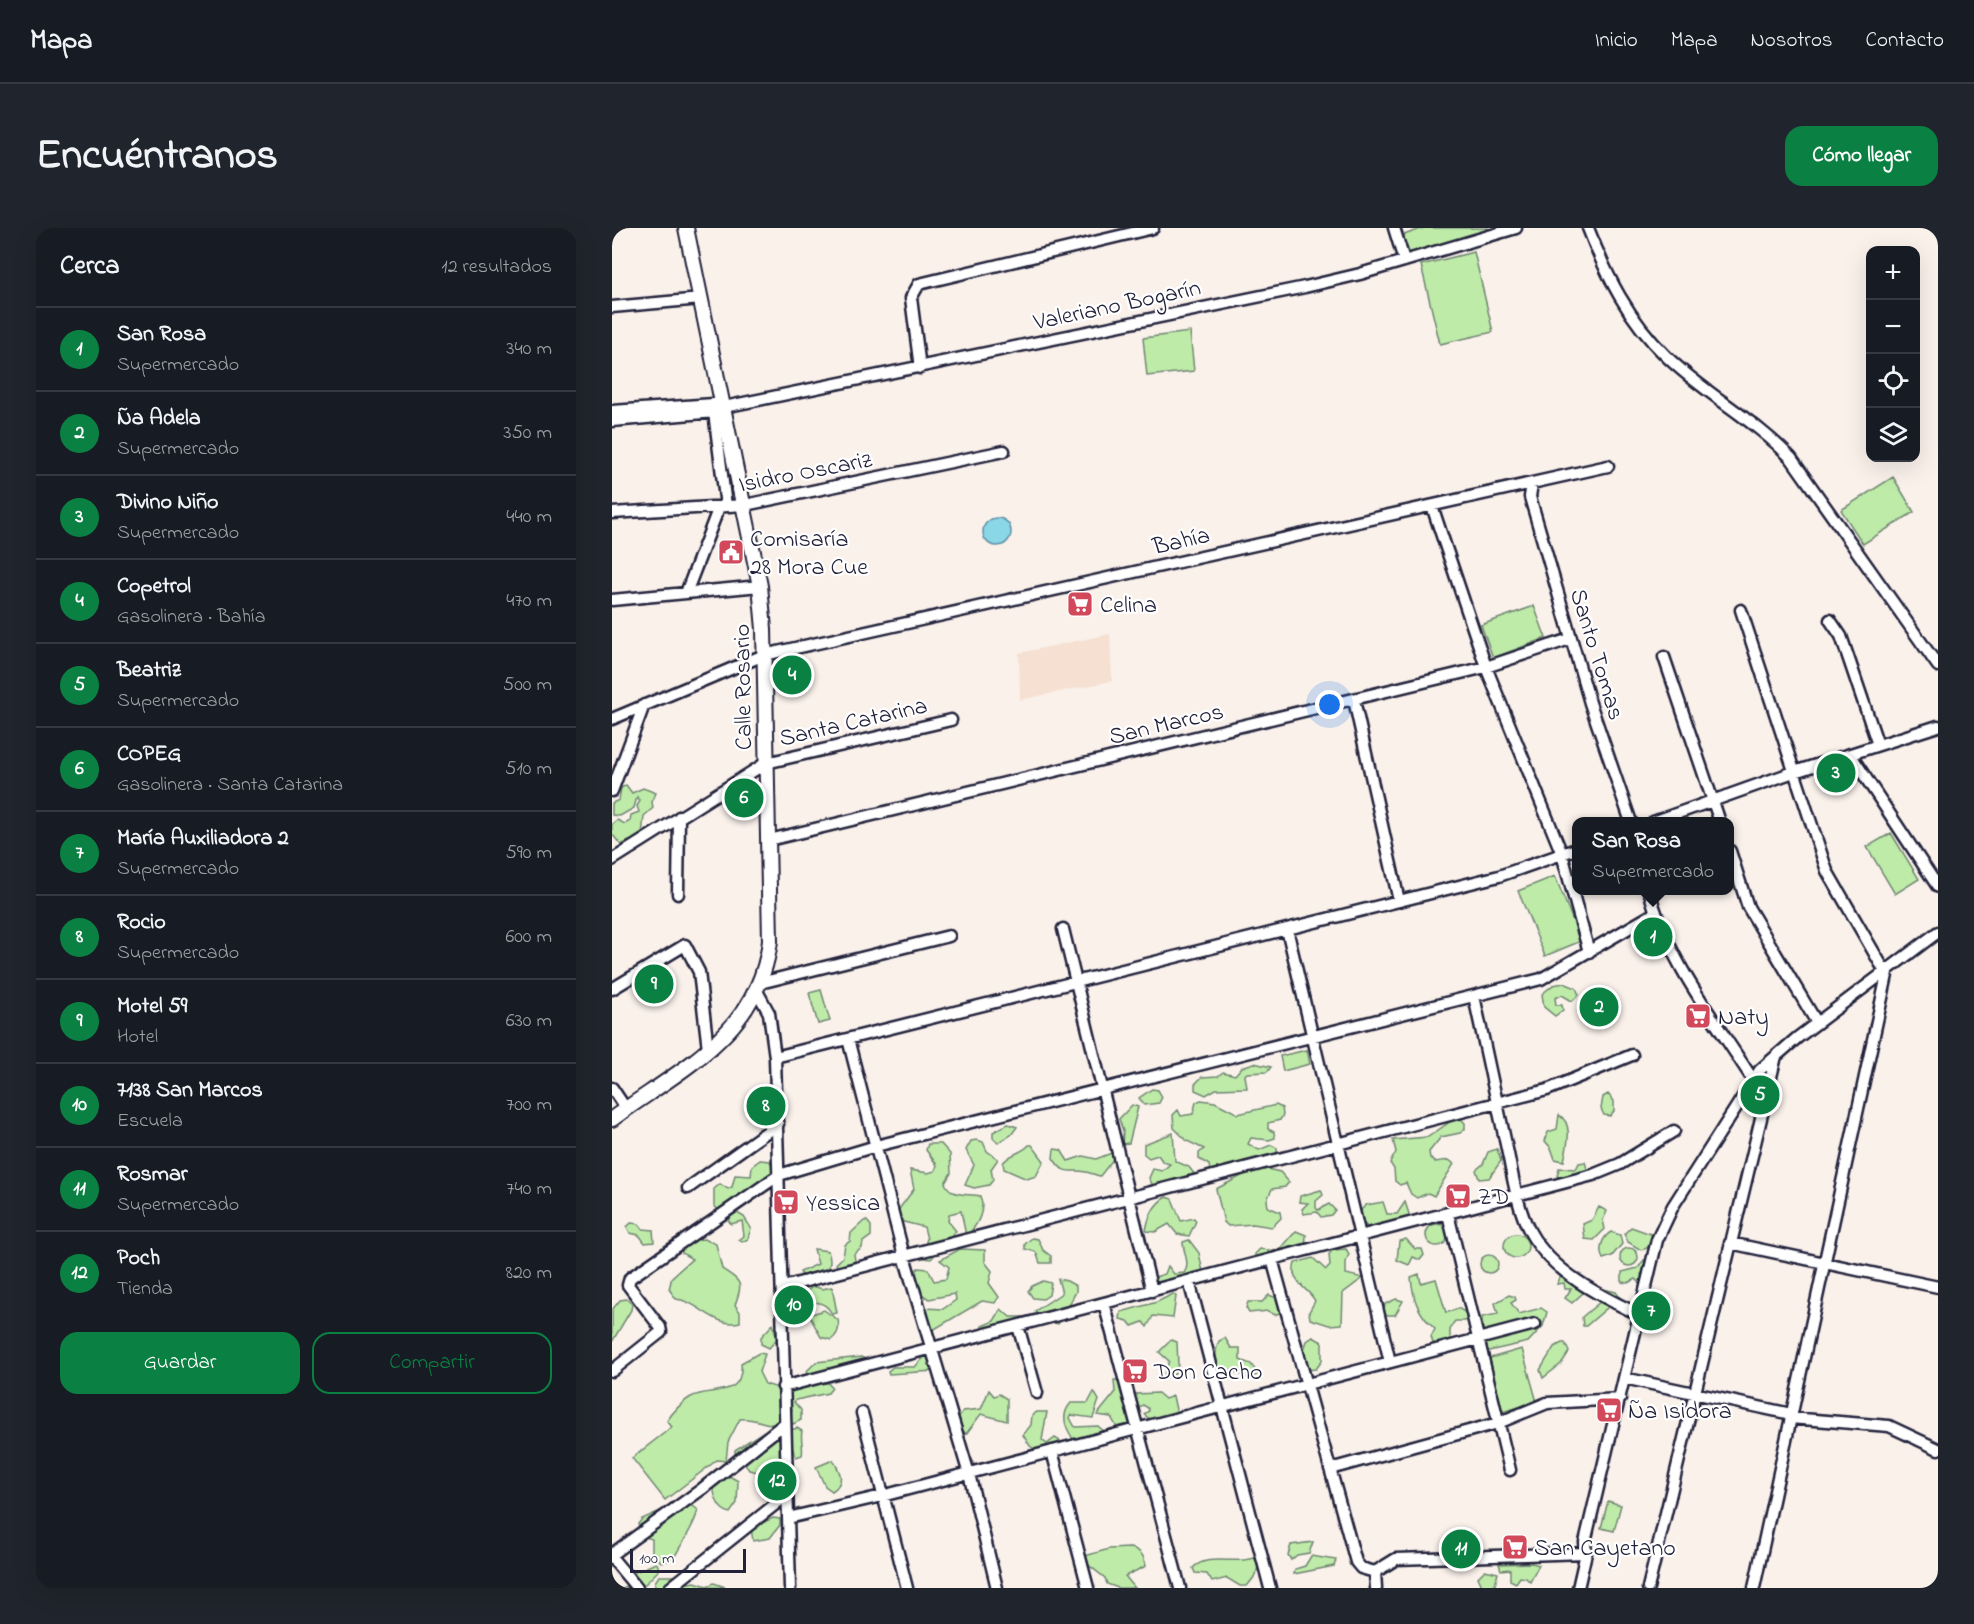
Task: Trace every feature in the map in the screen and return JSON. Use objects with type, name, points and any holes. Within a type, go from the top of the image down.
[{"type":"main road","name":"Calle Rosario","points":[[612,1119],[708,1049],[736,1024],[758,987],[770,941],[764,655],[760,586],[745,505],[725,446],[701,299],[686,228]]},
{"type":"street","points":[[920,368],[911,298],[919,284],[1153,228]]},
{"type":"street","points":[[1394,228],[1404,260]]},
{"type":"street","name":"Valeriano Bogarín","points":[[719,410],[1335,280],[1497,231],[1516,228]]},
{"type":"street","points":[[1588,228],[1607,278],[1642,330],[1681,369],[1771,438],[1791,458],[1938,666]]},
{"type":"street","points":[[612,307],[701,299]]},
{"type":"street","points":[[612,411],[714,404],[719,410]]},
{"type":"street","points":[[612,421],[719,410]]},
{"type":"street","points":[[686,593],[722,506],[725,446]]},
{"type":"street","name":"Isidro Oscariz","points":[[612,513],[745,505],[1004,451]]},
{"type":"street","name":"Bahía","points":[[612,719],[764,655],[1608,466]]},
{"type":"street","name":"Santo Tomas","points":[[1532,483],[1530,497],[1570,639],[1629,817]]},
{"type":"street","points":[[1513,488],[1530,497]]},
{"type":"street","points":[[1432,506],[1486,667],[1562,854],[1572,890]]},
{"type":"street","points":[[612,600],[760,586]]},
{"type":"street","points":[[1741,610],[1827,871],[1887,970],[1754,1588]]},
{"type":"street","points":[[1830,620],[1841,636],[1878,745]]},
{"type":"street","name":"San Marcos","points":[[769,840],[1486,667],[1570,639]]},
{"type":"street","points":[[1664,657],[1718,817]]},
{"type":"street","points":[[1354,700],[1399,901]]},
{"type":"street","points":[[612,791],[644,705]]},
{"type":"street","name":"Santa Catarina","points":[[612,860],[766,763],[951,720]]},
{"type":"street","points":[[1667,817],[1794,772],[1938,726]]},
{"type":"street","points":[[1850,754],[1938,886]]},
{"type":"street","points":[[678,894],[679,817]]},
{"type":"street","points":[[775,1057],[1499,876],[1572,850]]},
{"type":"street","points":[[1734,863],[1748,907],[1816,1023]]},
{"type":"street","points":[[1573,895],[1589,952]]},
{"type":"street","points":[[1650,895],[1655,913],[1673,952],[1753,1080]]},
{"type":"street","points":[[612,1371],[662,1332],[628,1285],[630,1278],[779,1175],[876,1146],[1541,979],[1655,913]]},
{"type":"street","points":[[1063,929],[1152,1291]]},
{"type":"street","points":[[1287,929],[1390,1362]]},
{"type":"street","points":[[1578,1588],[1586,1553],[1585,1542],[1620,1400],[1638,1314],[1663,1224],[1753,1080],[1776,1056],[1816,1023],[1938,932]]},
{"type":"street","points":[[790,1588],[775,1057],[769,1013],[758,987],[949,936]]},
{"type":"street","points":[[612,989],[685,945],[699,972],[708,1049]]},
{"type":"street","points":[[1474,996],[1517,1196],[1530,1231],[1549,1256],[1602,1297],[1638,1314]]},
{"type":"street","points":[[848,1039],[904,1256],[969,1474],[997,1588]]},
{"type":"street","points":[[783,1287],[1497,1104],[1577,1080],[1632,1055]]},
{"type":"street","points":[[1648,1588],[1776,1056]]},
{"type":"street","points":[[612,1088],[626,1108]]},
{"type":"street","points":[[688,1188],[778,1124]]},
{"type":"street","points":[[783,1387],[1593,1175],[1620,1164],[1674,1131]]},
{"type":"street","points":[[1448,1214],[1510,1470]]},
{"type":"street","points":[[1730,1243],[1938,1287]]},
{"type":"street","points":[[1272,1259],[1357,1566],[1375,1572]]},
{"type":"street","points":[[1190,1281],[1270,1588]]},
{"type":"street","points":[[1104,1303],[1180,1588]]},
{"type":"street","points":[[788,1518],[969,1474],[1535,1324]]},
{"type":"street","points":[[1018,1326],[1037,1393]]},
{"type":"street","points":[[1624,1378],[1694,1392],[1791,1416],[1889,1426],[1938,1449]]},
{"type":"street","points":[[1330,1469],[1498,1423],[1547,1403],[1620,1400]]},
{"type":"street","points":[[862,1413],[907,1588]]},
{"type":"street","points":[[637,1588],[612,1556],[702,1490],[784,1424]]},
{"type":"street","points":[[1052,1451],[1088,1588]]},
{"type":"street","points":[[670,1588],[787,1495]]},
{"type":"street","points":[[1375,1572],[1384,1564],[1396,1559],[1586,1553]]},
{"type":"street","points":[[1375,1572],[1376,1588]]},
{"type":"shaded area","points":[[1110,634],[1112,681],[1020,700],[1019,653]]},
{"type":"green space","points":[[1424,228],[1488,228],[1489,232],[1408,254],[1401,236]]},
{"type":"green space","points":[[1474,252],[1493,332],[1440,344],[1421,265]]},
{"type":"green space","points":[[1190,332],[1194,371],[1147,376],[1143,338]]},
{"type":"green space","points":[[1893,477],[1914,512],[1863,544],[1841,510]]},
{"type":"green space","points":[[1534,606],[1546,638],[1493,658],[1481,625]]},
{"type":"green space","points":[[626,785],[632,793],[643,788],[656,793],[652,802],[653,808],[644,816],[642,835],[635,842],[629,841],[621,845],[612,834],[612,824],[617,820],[625,824],[630,821],[631,815],[639,812],[637,806],[640,801],[637,797],[634,808],[620,816],[612,815],[612,803],[619,800],[621,788]]},
{"type":"green space","points":[[1891,833],[1919,879],[1895,894],[1867,847]]},
{"type":"green space","points":[[1555,876],[1581,941],[1545,956],[1518,891]]},
{"type":"green space","points":[[1564,983],[1576,988],[1579,995],[1572,1001],[1562,995],[1555,998],[1556,1005],[1562,1005],[1563,1010],[1555,1016],[1544,1007],[1542,994],[1553,985]]},
{"type":"green space","points":[[821,990],[830,1021],[818,1024],[809,993]]},
{"type":"green space","points":[[1307,1050],[1310,1064],[1283,1071],[1280,1056]]},
{"type":"green space","points":[[1254,1063],[1271,1067],[1267,1072],[1247,1073],[1245,1075],[1247,1088],[1216,1089],[1206,1095],[1195,1090],[1195,1084],[1202,1077],[1218,1076],[1223,1072],[1235,1075],[1242,1067]]},
{"type":"green space","points":[[1152,1089],[1158,1090],[1162,1097],[1159,1103],[1144,1105],[1139,1098]]},
{"type":"green space","points":[[1608,1094],[1614,1101],[1614,1111],[1610,1116],[1604,1115],[1601,1109],[1603,1097]]},
{"type":"green space","points":[[1201,1100],[1215,1102],[1238,1114],[1276,1105],[1282,1108],[1283,1115],[1280,1120],[1268,1123],[1268,1129],[1274,1132],[1275,1138],[1269,1140],[1251,1138],[1248,1144],[1259,1150],[1271,1145],[1277,1148],[1277,1155],[1211,1177],[1209,1165],[1199,1159],[1199,1153],[1204,1149],[1187,1141],[1174,1128],[1173,1115],[1178,1110],[1181,1116],[1193,1114],[1196,1102]]},
{"type":"green space","points":[[1132,1105],[1138,1107],[1129,1143],[1122,1144],[1123,1131],[1119,1119]]},
{"type":"green space","points":[[1559,1115],[1567,1124],[1568,1130],[1564,1161],[1555,1159],[1551,1148],[1545,1141],[1548,1132],[1557,1129]]},
{"type":"green space","points":[[1460,1118],[1465,1123],[1465,1129],[1460,1133],[1441,1137],[1429,1152],[1430,1158],[1435,1162],[1449,1160],[1454,1164],[1434,1196],[1428,1193],[1417,1198],[1411,1194],[1406,1183],[1400,1185],[1395,1181],[1394,1169],[1390,1163],[1396,1152],[1393,1140],[1428,1137],[1454,1119]]},
{"type":"green space","points":[[1008,1124],[1017,1127],[1011,1135],[998,1143],[993,1138],[993,1132]]},
{"type":"green space","points":[[1173,1133],[1175,1161],[1189,1167],[1195,1175],[1180,1184],[1153,1186],[1149,1178],[1153,1169],[1162,1171],[1170,1164],[1163,1162],[1158,1155],[1149,1158],[1144,1154],[1144,1144]]},
{"type":"green space","points":[[971,1141],[983,1142],[987,1151],[998,1159],[991,1169],[993,1180],[989,1185],[974,1188],[965,1185],[974,1165],[966,1150]]},
{"type":"green space","points":[[928,1144],[941,1144],[950,1154],[951,1173],[945,1183],[948,1188],[960,1194],[980,1196],[982,1201],[977,1223],[966,1236],[961,1211],[949,1214],[948,1221],[956,1231],[931,1259],[925,1258],[922,1252],[927,1239],[924,1227],[900,1221],[897,1215],[914,1189],[910,1170],[928,1173],[935,1171],[937,1165],[926,1150]]},
{"type":"green space","points":[[1032,1145],[1044,1161],[1036,1176],[1027,1179],[1004,1169],[1003,1163],[1006,1160]]},
{"type":"green space","points":[[1054,1149],[1061,1150],[1068,1161],[1083,1156],[1096,1159],[1114,1152],[1114,1158],[1100,1176],[1064,1170],[1053,1158]]},
{"type":"green space","points":[[1497,1149],[1501,1161],[1489,1178],[1479,1179],[1476,1170],[1483,1164],[1488,1152]]},
{"type":"green space","points":[[760,1160],[770,1161],[773,1167],[773,1180],[732,1210],[718,1210],[714,1205],[714,1189],[720,1184],[728,1189],[732,1187],[735,1175],[751,1176],[752,1166]]},
{"type":"green space","points":[[1585,1162],[1588,1172],[1565,1181],[1557,1176],[1559,1168],[1576,1169],[1579,1163]]},
{"type":"green space","points":[[1259,1167],[1280,1172],[1289,1182],[1285,1187],[1272,1189],[1267,1200],[1268,1207],[1280,1212],[1281,1218],[1272,1227],[1253,1224],[1228,1226],[1224,1222],[1216,1189]]},
{"type":"green space","points":[[1321,1190],[1323,1195],[1316,1201],[1316,1208],[1318,1210],[1329,1204],[1335,1210],[1331,1215],[1321,1217],[1317,1212],[1304,1214],[1302,1209],[1308,1203],[1299,1202],[1300,1196]]},
{"type":"green space","points":[[1166,1197],[1172,1199],[1181,1221],[1194,1218],[1196,1221],[1189,1236],[1177,1234],[1169,1224],[1155,1232],[1146,1231],[1152,1212]]},
{"type":"green space","points":[[1383,1202],[1387,1214],[1397,1214],[1405,1202],[1411,1220],[1370,1230],[1361,1220],[1361,1210],[1366,1205]]},
{"type":"green space","points":[[1599,1207],[1607,1211],[1603,1220],[1605,1229],[1594,1240],[1585,1239],[1583,1224],[1592,1220]]},
{"type":"green space","points":[[734,1211],[744,1217],[751,1228],[748,1239],[742,1242],[739,1240],[744,1236],[742,1221],[731,1224],[728,1220]]},
{"type":"green space","points":[[864,1221],[871,1226],[871,1236],[854,1254],[856,1267],[840,1271],[836,1264],[843,1257],[845,1245],[850,1241],[851,1233]]},
{"type":"green space","points":[[631,1223],[639,1224],[643,1229],[653,1230],[654,1242],[645,1243],[639,1235],[630,1233],[627,1227]]},
{"type":"green space","points":[[1437,1224],[1445,1227],[1448,1235],[1445,1243],[1437,1246],[1429,1243],[1426,1235],[1429,1227]]},
{"type":"green space","points":[[1631,1227],[1651,1234],[1652,1240],[1647,1248],[1641,1250],[1628,1242],[1624,1234]]},
{"type":"green space","points":[[1296,1231],[1306,1235],[1305,1248],[1254,1263],[1255,1254],[1260,1249],[1279,1251]]},
{"type":"green space","points":[[1611,1232],[1620,1235],[1622,1244],[1612,1256],[1603,1259],[1602,1244]]},
{"type":"green space","points":[[1516,1234],[1524,1238],[1528,1246],[1524,1254],[1516,1258],[1508,1254],[1504,1246],[1508,1238]]},
{"type":"green space","points":[[1032,1238],[1038,1239],[1043,1250],[1051,1256],[1051,1263],[1040,1263],[1036,1252],[1025,1249],[1025,1244]]},
{"type":"green space","points":[[704,1239],[716,1244],[722,1269],[739,1283],[735,1305],[740,1312],[740,1322],[723,1322],[692,1304],[676,1299],[669,1289],[672,1277],[692,1259],[682,1253],[681,1246],[685,1241]]},
{"type":"green space","points":[[1406,1239],[1415,1249],[1422,1249],[1424,1255],[1420,1260],[1413,1257],[1409,1265],[1397,1260],[1399,1241]]},
{"type":"green space","points":[[1189,1240],[1199,1253],[1203,1272],[1162,1288],[1151,1281],[1165,1274],[1168,1266],[1174,1274],[1184,1273],[1187,1262],[1183,1242]]},
{"type":"green space","points":[[1629,1248],[1635,1251],[1638,1257],[1635,1263],[1629,1266],[1623,1263],[1620,1257],[1623,1251]]},
{"type":"green space","points":[[814,1249],[828,1251],[829,1267],[823,1277],[803,1277],[800,1272],[818,1264]]},
{"type":"green space","points":[[960,1249],[985,1250],[985,1262],[992,1271],[989,1283],[999,1297],[995,1303],[982,1301],[933,1330],[923,1314],[924,1308],[943,1309],[956,1300],[955,1294],[929,1299],[918,1292],[915,1272],[918,1268],[928,1269],[934,1281],[946,1279],[949,1267],[940,1260]]},
{"type":"green space","points":[[1346,1249],[1349,1254],[1346,1274],[1363,1278],[1343,1293],[1342,1324],[1329,1325],[1310,1319],[1309,1312],[1315,1301],[1297,1280],[1294,1270],[1295,1263],[1313,1258],[1326,1270],[1330,1266],[1329,1254],[1333,1250]]},
{"type":"green space","points":[[1489,1255],[1495,1258],[1498,1264],[1495,1270],[1489,1273],[1483,1270],[1480,1264],[1483,1258]]},
{"type":"green space","points":[[1650,1259],[1649,1269],[1641,1274],[1643,1283],[1641,1284],[1636,1279],[1628,1283],[1622,1282],[1622,1272],[1638,1268],[1644,1260]]},
{"type":"green space","points":[[1419,1274],[1421,1283],[1436,1279],[1446,1313],[1458,1308],[1468,1314],[1465,1321],[1455,1321],[1451,1327],[1450,1337],[1453,1347],[1433,1343],[1431,1337],[1435,1329],[1420,1312],[1413,1292],[1411,1277]]},
{"type":"green space","points":[[1562,1274],[1585,1291],[1572,1303],[1565,1298],[1571,1289],[1565,1289],[1564,1283],[1557,1284]]},
{"type":"green space","points":[[1058,1279],[1076,1286],[1076,1292],[1058,1324],[1039,1319],[1035,1311],[1062,1293]]},
{"type":"green space","points":[[1043,1281],[1051,1283],[1049,1295],[1043,1299],[1033,1298],[1028,1291],[1032,1286]]},
{"type":"green space","points":[[813,1286],[822,1289],[832,1287],[837,1313],[832,1314],[825,1305],[816,1302],[794,1305],[787,1301],[790,1292],[800,1289],[806,1292]]},
{"type":"green space","points":[[1599,1288],[1616,1292],[1621,1299],[1583,1326],[1582,1317],[1601,1301]]},
{"type":"green space","points":[[1173,1294],[1176,1296],[1173,1318],[1153,1316],[1147,1327],[1143,1322],[1132,1326],[1128,1321],[1120,1319],[1121,1312],[1157,1302]]},
{"type":"green space","points":[[1269,1295],[1279,1299],[1281,1312],[1275,1315],[1268,1311],[1249,1313],[1246,1308],[1248,1302],[1262,1302]]},
{"type":"green space","points":[[1509,1295],[1515,1297],[1516,1300],[1511,1303],[1519,1314],[1541,1308],[1547,1312],[1543,1326],[1528,1342],[1489,1351],[1484,1347],[1482,1317],[1498,1314],[1495,1303]]},
{"type":"green space","points":[[627,1299],[632,1304],[631,1310],[612,1342],[612,1310],[620,1300]]},
{"type":"green space","points":[[1396,1299],[1403,1301],[1395,1315],[1385,1315],[1383,1313],[1385,1304]]},
{"type":"green space","points":[[1001,1309],[1010,1317],[1022,1317],[1018,1326],[982,1334],[982,1326],[994,1321]]},
{"type":"green space","points":[[824,1310],[838,1320],[838,1332],[831,1340],[821,1337],[809,1315]]},
{"type":"green space","points":[[773,1324],[777,1339],[769,1348],[761,1344],[761,1337]]},
{"type":"green space","points":[[1313,1337],[1322,1342],[1322,1361],[1316,1369],[1306,1370],[1300,1361],[1307,1341]]},
{"type":"green space","points":[[1225,1338],[1231,1348],[1240,1348],[1240,1360],[1251,1364],[1258,1374],[1250,1379],[1231,1370],[1229,1376],[1223,1377],[1216,1355],[1219,1341]]},
{"type":"green space","points":[[1171,1340],[1177,1342],[1178,1365],[1173,1377],[1164,1375],[1169,1361],[1159,1352]]},
{"type":"green space","points":[[1565,1343],[1569,1352],[1561,1364],[1543,1378],[1540,1370],[1554,1347]]},
{"type":"green space","points":[[1522,1349],[1537,1402],[1502,1412],[1487,1359]]},
{"type":"green space","points":[[759,1353],[765,1354],[759,1372],[765,1384],[778,1388],[781,1408],[779,1421],[776,1425],[740,1419],[728,1442],[726,1461],[717,1460],[665,1500],[632,1458],[672,1427],[667,1421],[684,1402],[699,1394],[732,1387],[741,1374],[741,1363]]},
{"type":"green space","points":[[928,1353],[934,1371],[889,1374],[888,1371],[893,1367],[915,1367]]},
{"type":"green space","points":[[861,1357],[867,1360],[814,1379],[813,1374],[808,1374],[807,1371],[816,1362]]},
{"type":"green space","points":[[1114,1380],[1124,1380],[1132,1424],[1120,1433],[1111,1417],[1097,1415],[1115,1393]]},
{"type":"green space","points":[[812,1383],[828,1383],[832,1388],[828,1393],[796,1400],[794,1402],[801,1410],[801,1420],[793,1424],[788,1420],[792,1410],[788,1398],[793,1390]]},
{"type":"green space","points":[[989,1390],[994,1396],[999,1394],[1007,1399],[1007,1421],[981,1414],[966,1434],[959,1426],[959,1416],[963,1411],[981,1409]]},
{"type":"green space","points":[[1094,1392],[1099,1400],[1093,1418],[1071,1415],[1070,1418],[1075,1427],[1098,1426],[1106,1433],[1077,1445],[1068,1430],[1065,1414],[1071,1403],[1088,1403]]},
{"type":"green space","points":[[1158,1393],[1165,1399],[1173,1396],[1178,1419],[1147,1426],[1150,1420],[1144,1414],[1149,1411],[1148,1408],[1143,1405],[1135,1411],[1130,1399],[1134,1394]]},
{"type":"green space","points":[[1037,1412],[1047,1412],[1042,1440],[1047,1444],[1055,1438],[1060,1441],[1058,1451],[1040,1453],[1030,1446],[1023,1435],[1031,1425],[1032,1415]]},
{"type":"green space","points":[[797,1428],[802,1431],[802,1455],[796,1457],[787,1435],[791,1430]]},
{"type":"green space","points":[[764,1431],[782,1433],[782,1462],[772,1475],[749,1470],[744,1462],[735,1465],[735,1450]]},
{"type":"green space","points":[[833,1460],[840,1480],[832,1491],[825,1486],[816,1467]]},
{"type":"green space","points":[[724,1473],[738,1481],[737,1503],[730,1513],[720,1506],[713,1484]]},
{"type":"green space","points":[[1608,1501],[1621,1505],[1614,1531],[1601,1528]]},
{"type":"green space","points":[[673,1505],[693,1506],[698,1510],[673,1560],[661,1562],[652,1552],[652,1539],[641,1536],[638,1524],[642,1519]]},
{"type":"green space","points":[[773,1518],[780,1519],[780,1525],[770,1538],[753,1541],[751,1528]]},
{"type":"green space","points":[[1313,1542],[1309,1553],[1297,1555],[1291,1560],[1288,1555],[1291,1545]]},
{"type":"green space","points":[[1130,1548],[1141,1554],[1146,1566],[1125,1576],[1135,1588],[1118,1588],[1107,1584],[1105,1578],[1086,1563],[1085,1556],[1109,1549]]},
{"type":"green space","points":[[1311,1556],[1336,1560],[1334,1566],[1294,1574],[1295,1569],[1305,1566]]},
{"type":"green space","points":[[1254,1558],[1258,1569],[1247,1586],[1240,1586],[1227,1578],[1212,1582],[1207,1574],[1195,1573],[1193,1568],[1206,1561]]},
{"type":"green space","points":[[656,1563],[658,1571],[641,1588],[624,1588],[635,1572]]},
{"type":"green space","points":[[1532,1563],[1539,1565],[1530,1582],[1520,1577],[1516,1583],[1510,1580],[1510,1569],[1501,1570],[1499,1564]]},
{"type":"green space","points":[[1485,1570],[1498,1573],[1495,1585],[1483,1588],[1478,1577]]},
{"type":"green space","points":[[659,1576],[678,1576],[683,1584],[695,1582],[707,1586],[714,1583],[725,1587],[655,1588],[655,1582]]},
{"type":"water","points":[[997,518],[1007,522],[1011,532],[1007,542],[997,546],[987,542],[983,532],[987,522]]},
{"type":"place","name":"Comisaría 28 Mora Cue","points":[[731,552]]},
{"type":"place","name":"Celina","points":[[1080,604]]},
{"type":"place","name":"Copetrol","points":[[792,675]]},
{"type":"place","name":"Divino Niño","points":[[1836,773]]},
{"type":"place","name":"COPEG","points":[[744,798]]},
{"type":"place","name":"San Rosa","points":[[1653,937]]},
{"type":"place","name":"Motel 59","points":[[654,984]]},
{"type":"place","name":"Ña Adela","points":[[1599,1007]]},
{"type":"place","name":"Naty","points":[[1698,1016]]},
{"type":"place","name":"Beatriz","points":[[1760,1095]]},
{"type":"place","name":"Rocio","points":[[766,1106]]},
{"type":"place","name":"ZD","points":[[1458,1196]]},
{"type":"place","name":"Yessica","points":[[786,1202]]},
{"type":"place","name":"7138 San Marcos","points":[[794,1305]]},
{"type":"place","name":"María Auxiliadora 2","points":[[1651,1311]]},
{"type":"place","name":"Don Cacho","points":[[1135,1371]]},
{"type":"place","name":"Ña Isidora","points":[[1609,1410]]},
{"type":"place","name":"Poch","points":[[777,1481]]},
{"type":"place","name":"San Cayetano","points":[[1515,1547]]},
{"type":"place","name":"Rosmar","points":[[1461,1549]]}]
